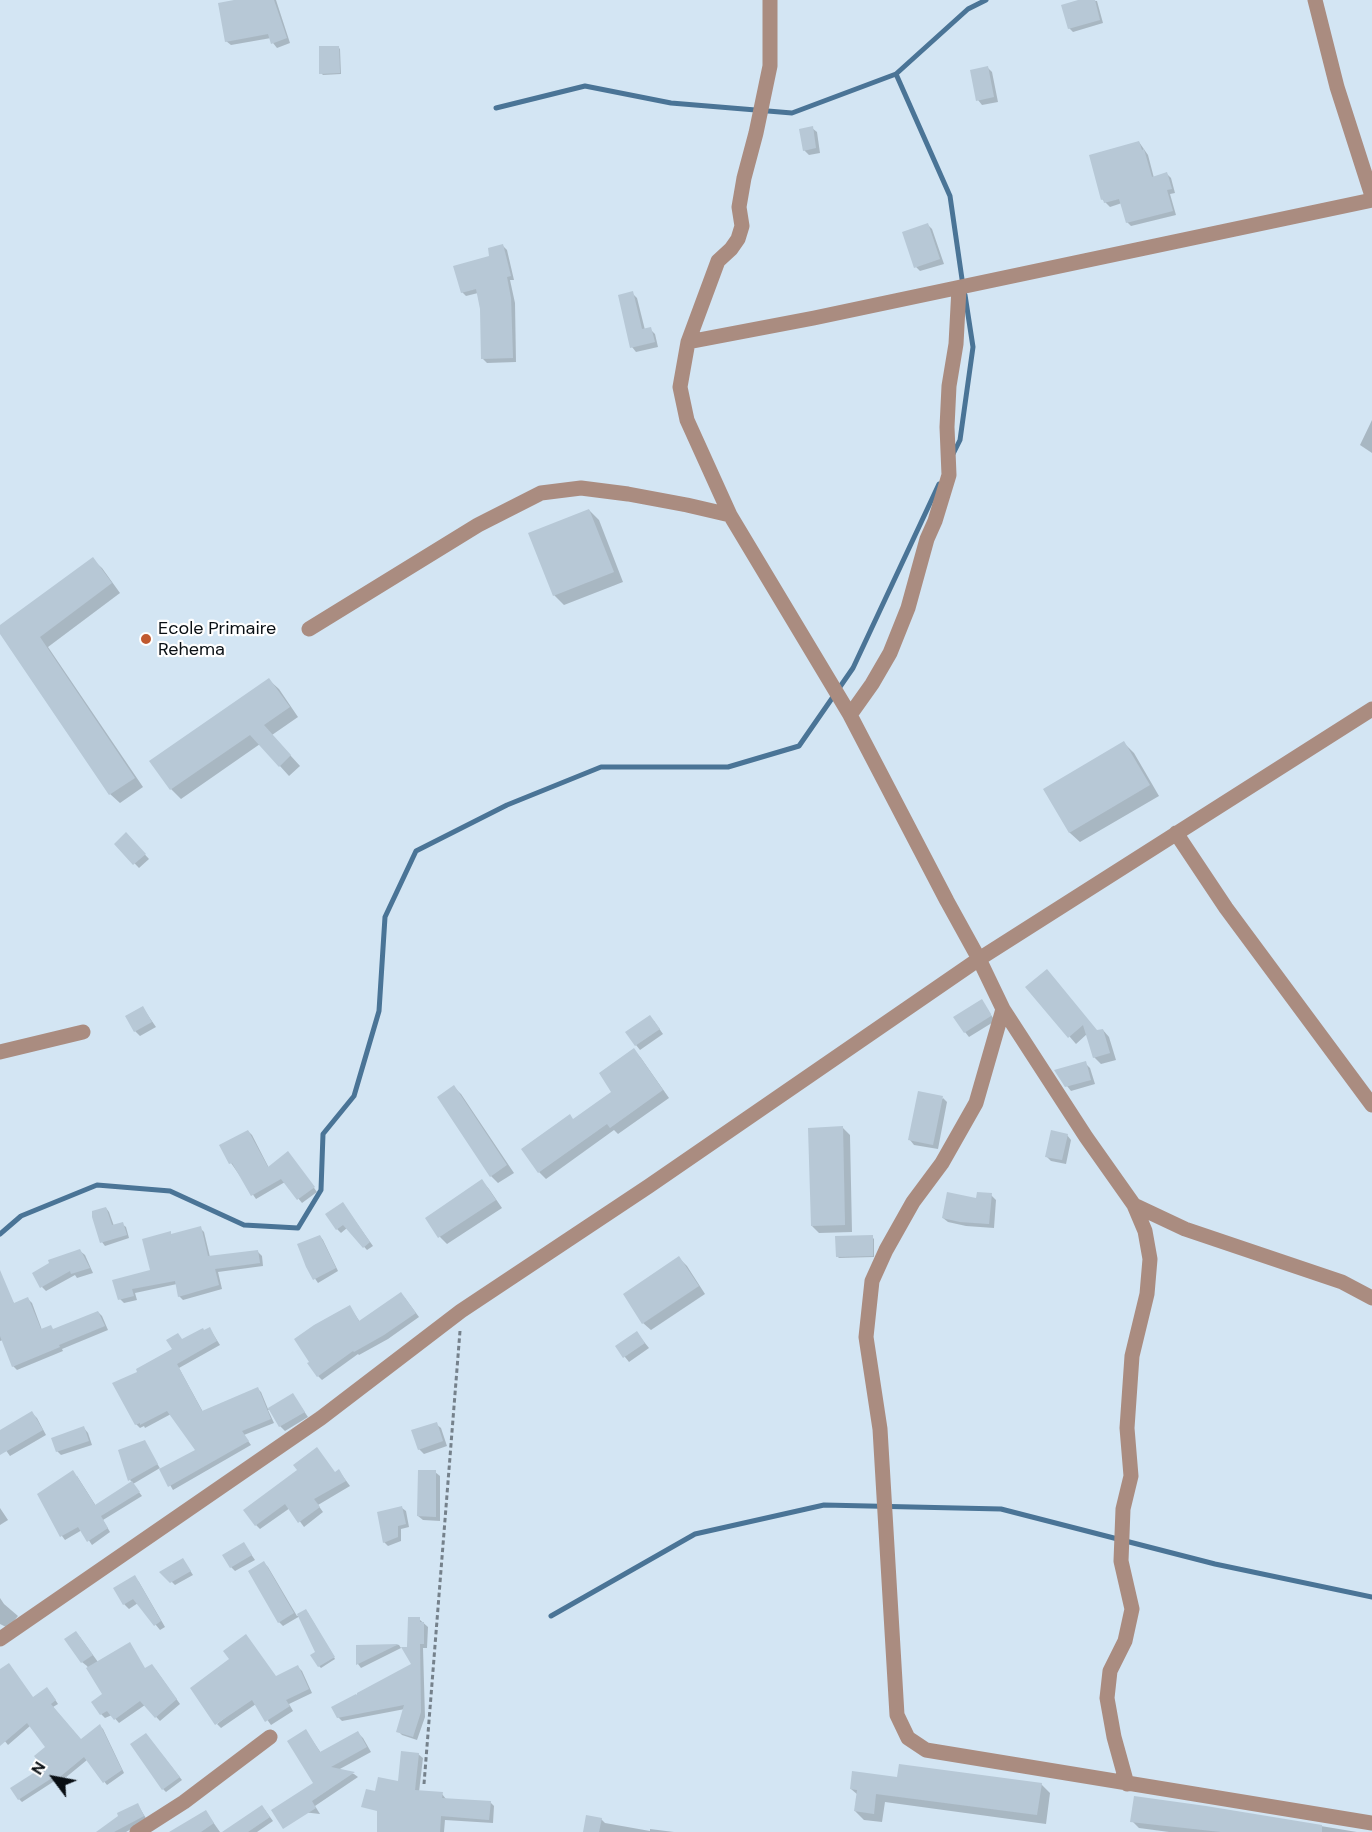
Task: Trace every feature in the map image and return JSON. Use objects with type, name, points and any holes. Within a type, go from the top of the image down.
[{"type":"street","points":[[770,0],[770,66],[744,178],[739,207],[742,226],[738,239],[718,261],[688,342],[680,387],[687,420],[730,515],[850,715],[979,958],[1003,1009],[1086,1137],[1134,1205],[1145,1231],[1150,1259],[1147,1294],[1132,1356],[1127,1428],[1131,1476],[1123,1509],[1121,1561],[1132,1609],[1125,1641],[1110,1671],[1107,1698],[1114,1737],[1127,1784]]},
{"type":"street","points":[[688,342],[959,288],[1372,198],[1337,87],[1315,0]]},
{"type":"street","points":[[850,715],[890,653],[908,608],[927,539],[950,475],[947,427],[949,386],[956,344],[959,288]]},
{"type":"street","points":[[309,628],[478,525],[541,493],[581,488],[668,501],[730,515]]},
{"type":"street","points":[[0,1639],[321,1418],[461,1311],[649,1186],[979,958],[1372,709]]},
{"type":"street","points":[[1176,833],[1226,908],[1372,1105]]},
{"type":"street","points":[[1003,1009],[976,1102],[942,1163],[913,1202],[886,1250],[872,1281],[866,1337],[880,1428],[897,1715],[908,1738],[927,1750],[1372,1823]]},
{"type":"street","points":[[0,1052],[83,1032]]},
{"type":"street","points":[[1134,1205],[1185,1229],[1342,1282],[1372,1298]]},
{"type":"street","points":[[137,1832],[184,1802],[270,1737]]},
{"type":"path","points":[[424,1784],[461,1311]]},
{"type":"building","points":[[234,0],[274,0],[287,38],[271,44],[268,34],[225,42],[218,3]]},
{"type":"building","points":[[1078,0],[1095,0],[1100,20],[1068,29],[1061,5]]},
{"type":"building","points":[[319,46],[339,46],[340,73],[319,74]]},
{"type":"building","points":[[988,66],[994,97],[976,101],[970,70]]},
{"type":"building","points":[[813,126],[816,148],[803,151],[799,129]]},
{"type":"building","points":[[1139,141],[1142,150],[1144,149],[1152,177],[1167,172],[1172,189],[1167,190],[1173,211],[1126,223],[1119,199],[1104,203],[1103,199],[1101,200],[1089,155]]},
{"type":"building","points":[[928,223],[940,259],[914,268],[902,232]]},
{"type":"building","points":[[503,244],[511,276],[507,277],[511,298],[513,358],[481,359],[480,309],[476,289],[461,293],[453,266],[489,256],[488,248]]},
{"type":"building","points":[[633,291],[642,329],[651,327],[655,342],[630,348],[618,295]]},
{"type":"building","points":[[589,509],[614,572],[553,596],[528,533]]},
{"type":"building","points":[[93,557],[112,583],[40,637],[135,778],[109,795],[0,634],[0,625]]},
{"type":"building","points":[[269,678],[290,707],[264,725],[291,755],[279,767],[250,735],[170,790],[149,761]]},
{"type":"building","points":[[1124,741],[1150,785],[1069,833],[1043,789]]},
{"type":"building","points":[[126,832],[146,854],[133,865],[114,844]]},
{"type":"building","points":[[1047,969],[1097,1030],[1103,1029],[1110,1053],[1093,1058],[1083,1025],[1068,1038],[1025,987]]},
{"type":"building","points":[[982,999],[991,1016],[964,1033],[953,1017]]},
{"type":"building","points":[[143,1006],[152,1022],[134,1032],[125,1016]]},
{"type":"building","points":[[650,1015],[660,1029],[635,1046],[625,1032]]},
{"type":"building","points":[[634,1048],[663,1090],[610,1128],[607,1124],[538,1173],[521,1149],[570,1114],[573,1119],[611,1092],[599,1073]]},
{"type":"building","points":[[1086,1061],[1091,1080],[1065,1087],[1054,1070]]},
{"type":"building","points":[[454,1085],[507,1165],[490,1177],[437,1097]]},
{"type":"building","points":[[918,1091],[943,1096],[933,1145],[908,1140]]},
{"type":"building","points":[[843,1126],[845,1225],[811,1226],[808,1128]]},
{"type":"building","points":[[248,1130],[268,1167],[288,1151],[315,1187],[297,1200],[281,1179],[251,1196],[219,1145]]},
{"type":"building","points":[[1051,1130],[1068,1134],[1062,1160],[1045,1157]]},
{"type":"building","points":[[482,1179],[496,1200],[438,1238],[425,1218]]},
{"type":"building","points":[[947,1192],[976,1198],[977,1192],[992,1193],[989,1224],[942,1218]]},
{"type":"building","points":[[343,1202],[370,1242],[363,1248],[343,1225],[336,1230],[325,1214]]},
{"type":"building","points":[[106,1207],[112,1225],[123,1222],[127,1235],[100,1243],[92,1211]]},
{"type":"building","points":[[201,1226],[208,1256],[258,1250],[260,1263],[215,1269],[219,1285],[178,1297],[175,1281],[132,1289],[134,1296],[118,1300],[112,1280],[150,1270],[142,1239]]},
{"type":"building","points":[[320,1235],[336,1268],[313,1280],[297,1244]]},
{"type":"building","points":[[873,1235],[873,1256],[836,1257],[835,1236]]},
{"type":"building","points":[[80,1249],[90,1268],[71,1274],[70,1271],[40,1288],[32,1273],[49,1263],[48,1260]]},
{"type":"building","points":[[679,1256],[699,1286],[642,1324],[623,1294]]},
{"type":"building","points":[[0,1270],[14,1303],[28,1297],[41,1329],[51,1325],[53,1329],[98,1311],[105,1326],[12,1367],[0,1336]]},
{"type":"building","points":[[401,1292],[416,1313],[384,1335],[353,1351],[317,1377],[294,1339],[350,1305],[359,1321]]},
{"type":"building","points":[[210,1327],[217,1341],[177,1364],[202,1411],[258,1387],[271,1419],[242,1431],[249,1441],[168,1487],[159,1469],[195,1450],[167,1411],[140,1425],[140,1423],[135,1425],[112,1383],[137,1372],[136,1369],[172,1349],[166,1340],[178,1333],[182,1339],[203,1328],[204,1330]]},
{"type":"building","points":[[637,1331],[645,1343],[623,1358],[615,1346]]},
{"type":"building","points":[[293,1393],[305,1412],[279,1427],[268,1408]]},
{"type":"building","points":[[32,1411],[43,1430],[0,1455],[0,1430]]},
{"type":"building","points":[[437,1422],[443,1441],[418,1450],[411,1430]]},
{"type":"building","points":[[84,1426],[89,1441],[56,1452],[51,1438]]},
{"type":"building","points":[[145,1440],[158,1464],[128,1481],[118,1450]]},
{"type":"building","points":[[317,1447],[335,1472],[339,1469],[346,1481],[314,1499],[320,1507],[298,1523],[285,1504],[255,1526],[243,1510],[297,1470],[293,1465]]},
{"type":"building","points":[[73,1470],[95,1505],[132,1481],[140,1492],[101,1516],[108,1528],[87,1542],[78,1527],[60,1537],[37,1494]]},
{"type":"building","points":[[418,1470],[436,1470],[436,1517],[417,1516]]},
{"type":"building","points":[[402,1506],[406,1524],[398,1526],[398,1537],[383,1543],[377,1512]]},
{"type":"building","points":[[244,1542],[252,1555],[230,1568],[222,1555]]},
{"type":"building","points":[[183,1558],[191,1571],[170,1583],[159,1572]]},
{"type":"building","points":[[264,1561],[294,1613],[278,1623],[248,1571]]},
{"type":"building","points":[[135,1575],[161,1621],[154,1626],[133,1599],[123,1605],[113,1588]]},
{"type":"building","points":[[306,1609],[335,1657],[318,1667],[310,1655],[315,1652],[297,1614]]},
{"type":"building","points":[[408,1617],[420,1617],[420,1622],[424,1622],[424,1644],[420,1644],[421,1712],[413,1737],[396,1732],[404,1705],[337,1718],[331,1707],[411,1664],[401,1647],[407,1647]]},
{"type":"building","points":[[76,1631],[93,1655],[81,1663],[64,1639]]},
{"type":"building","points":[[246,1634],[276,1676],[298,1665],[309,1689],[286,1700],[290,1706],[265,1722],[252,1700],[215,1725],[190,1688],[229,1659],[223,1651]]},
{"type":"building","points":[[130,1642],[145,1668],[152,1664],[177,1699],[155,1718],[140,1701],[114,1720],[107,1711],[100,1715],[91,1702],[102,1694],[86,1668]]},
{"type":"building","points":[[399,1644],[356,1665],[356,1645]]},
{"type":"building","points":[[9,1663],[33,1697],[47,1687],[56,1700],[51,1704],[81,1739],[100,1724],[122,1770],[103,1783],[84,1757],[55,1781],[52,1778],[18,1800],[10,1788],[43,1767],[34,1756],[45,1747],[27,1723],[0,1746],[0,1669]]},
{"type":"building","points":[[306,1729],[320,1752],[358,1731],[367,1747],[331,1767],[355,1772],[312,1801],[316,1808],[283,1829],[271,1810],[313,1783],[287,1741]]},
{"type":"building","points":[[146,1733],[180,1777],[162,1790],[130,1744]]},
{"type":"building","points":[[401,1751],[419,1753],[415,1790],[443,1792],[442,1798],[491,1801],[489,1820],[441,1816],[440,1832],[377,1832],[377,1811],[361,1807],[366,1789],[375,1791],[378,1777],[398,1781]]},
{"type":"building","points":[[899,1764],[1042,1783],[1037,1815],[876,1794],[874,1814],[854,1811],[857,1790],[850,1789],[852,1771],[897,1777]]},
{"type":"building","points":[[1134,1796],[1322,1825],[1322,1832],[1221,1832],[1130,1822]]},
{"type":"building","points":[[138,1803],[144,1816],[114,1832],[96,1832],[118,1816],[117,1813]]},
{"type":"building","points":[[262,1805],[270,1817],[248,1832],[222,1832]]},
{"type":"building","points":[[206,1810],[214,1823],[201,1832],[169,1832]]},
{"type":"building","points":[[586,1815],[602,1818],[599,1832],[583,1832]]},
{"type":"waterway","points":[[496,108],[585,86],[671,103],[792,113],[896,74],[968,9],[986,0]]},
{"type":"waterway","points":[[896,74],[950,196],[963,286]]},
{"type":"waterway","points":[[953,454],[960,440],[973,347],[965,295]]},
{"type":"waterway","points":[[0,1234],[21,1216],[97,1185],[170,1191],[244,1225],[298,1228],[321,1190],[323,1134],[354,1096],[379,1011],[385,917],[416,851],[507,805],[601,767],[728,767],[799,746],[853,668],[939,484]]},
{"type":"waterway","points":[[551,1616],[695,1534],[824,1505],[1001,1509],[1215,1564],[1372,1597]]},
{"type":"place","name":"Ecole Primaire Rehema","points":[[146,639]]}]
